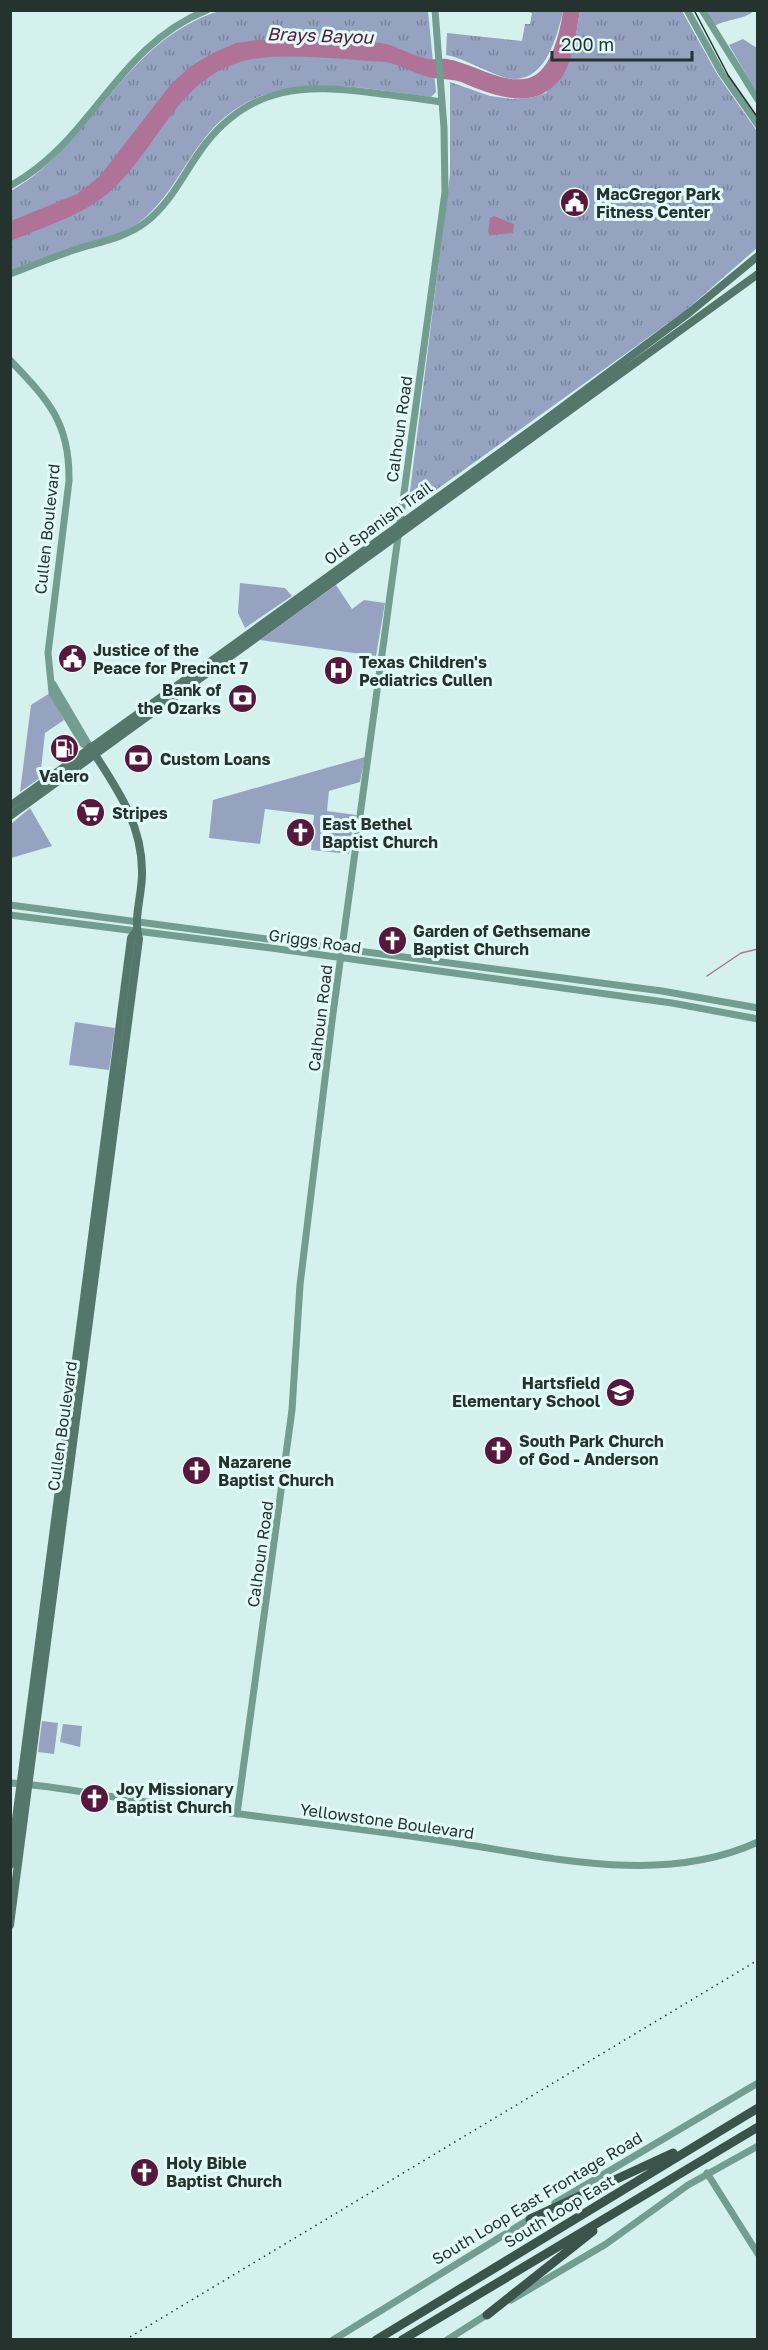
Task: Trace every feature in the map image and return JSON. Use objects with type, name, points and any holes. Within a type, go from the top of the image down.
[{"type":"highway","name":"South Loop East","points":[[378,2338],[758,2108]]},
{"type":"highway","name":"South Loop East","points":[[407,2337],[758,2127]]},
{"type":"highway","points":[[530,2219],[713,2134]]},
{"type":"highway","points":[[487,2315],[537,2273],[632,2202]]},
{"type":"main road","name":"Old Spanish Trail","points":[[10,816],[25,800],[90,747],[690,312],[758,256]]},
{"type":"main road","name":"Old Spanish Trail","points":[[25,800],[96,755],[758,274]]},
{"type":"main road","points":[[344,565],[349,572]]},
{"type":"main road","points":[[297,598],[303,606]]},
{"type":"main road","points":[[192,674],[197,682]]},
{"type":"main road","points":[[141,710],[147,718]]},
{"type":"main road","name":"Cullen Boulevard","points":[[10,1925],[15,1856],[60,1476],[131,938],[137,926],[142,886],[141,847],[124,799],[90,747]]},
{"type":"main road","points":[[10,804],[25,800]]},
{"type":"main road","points":[[10,821],[25,800]]},
{"type":"main road","name":"Cullen Boulevard","points":[[10,1865],[15,1856]]},
{"type":"street","points":[[10,186],[59,150],[141,51],[184,21],[207,10]]},
{"type":"street","name":"Calhoun Road","points":[[237,1814],[292,1410],[300,1285],[342,949],[445,192],[442,102],[435,10]]},
{"type":"street","points":[[702,10],[758,100]]},
{"type":"street","points":[[687,11],[702,40],[758,125]]},
{"type":"street","points":[[10,274],[75,250],[119,237],[144,224],[161,210],[215,131],[240,110],[273,94],[309,88],[336,88],[442,102]]},
{"type":"street","name":"Cullen Boulevard","points":[[10,360],[51,404],[60,423],[68,453],[69,481],[48,653],[53,684],[52,693],[83,744],[90,747]]},
{"type":"street","name":"Griggs Road","points":[[10,905],[208,940],[681,1005],[758,1019]]},
{"type":"street","name":"Griggs Road","points":[[10,915],[210,931],[687,995],[758,1008]]},
{"type":"street","points":[[208,940],[210,931]]},
{"type":"street","points":[[271,948],[272,939]]},
{"type":"street","points":[[419,969],[421,958]]},
{"type":"street","name":"Yellowstone Boulevard","points":[[10,1783],[446,1842],[519,1855],[616,1863],[672,1864],[711,1858],[758,1842]]},
{"type":"street","name":"South Loop East Frontage Road","points":[[333,2340],[758,2083]]},
{"type":"street","points":[[447,2340],[606,2244],[707,2173],[758,2146]]},
{"type":"street","points":[[707,2173],[758,2254]]},
{"type":"green space","points":[[219,11],[428,11],[436,92],[431,97],[367,88],[305,86],[276,91],[249,101],[223,119],[200,144],[166,194],[142,220],[114,235],[55,253],[11,271],[11,191],[40,171],[65,147],[157,45],[186,26]]},
{"type":"green space","points":[[526,11],[563,11],[556,36],[545,60],[528,76],[517,79],[503,77],[446,55],[447,33],[522,41],[525,24],[530,24],[532,13]]},
{"type":"green space","points":[[580,11],[682,11],[717,74],[757,131],[757,248],[685,311],[411,508],[408,507],[450,174],[450,82],[490,96],[512,99],[530,98],[546,93],[574,46]]},
{"type":"green space","points":[[705,11],[754,11],[714,26]]},
{"type":"green space","points":[[743,39],[757,48],[757,93],[729,45]]},
{"type":"green space","points":[[240,583],[285,588],[292,596],[245,628],[238,613]]},
{"type":"green space","points":[[336,585],[352,609],[364,600],[385,603],[376,656],[260,640]]},
{"type":"green space","points":[[50,693],[64,720],[45,733],[40,778],[20,792],[31,705]]},
{"type":"green space","points":[[365,757],[360,782],[329,791],[327,811],[356,815],[349,854],[311,850],[314,815],[265,809],[260,844],[209,838],[213,800]]},
{"type":"green space","points":[[30,808],[52,846],[11,858],[11,824]]},
{"type":"green space","points":[[75,1022],[115,1028],[109,1070],[69,1065]]},
{"type":"green space","points":[[42,1721],[58,1723],[54,1754],[38,1752]]},
{"type":"green space","points":[[63,1724],[82,1726],[80,1747],[60,1742]]},
{"type":"shaded area","points":[[563,11],[580,11],[574,45],[566,70],[552,88],[540,95],[527,98],[501,96],[457,81],[425,76],[386,62],[290,56],[253,59],[237,63],[217,72],[184,99],[132,168],[107,194],[68,218],[11,241],[11,221],[77,194],[100,176],[171,84],[191,66],[236,43],[257,40],[381,43],[427,59],[457,61],[498,76],[519,79],[529,78],[544,67],[554,49]]},
{"type":"shaded area","points":[[494,216],[514,224],[513,233],[491,235],[488,232],[490,218]]},
{"type":"waterway","points":[[707,976],[741,953],[758,949]]},
{"type":"tram line","points":[[694,10],[728,75],[758,118]]},
{"type":"railway","points":[[125,2340],[758,1960]]},
{"type":"place","name":"MacGregor Park Fitness Center","points":[[575,203]]},
{"type":"place","name":"Justice of the Peace for Precinct 7","points":[[72,659]]},
{"type":"place","name":"Texas Children's Pediatrics Cullen","points":[[338,671]]},
{"type":"place","name":"Bank of the Ozarks","points":[[242,699]]},
{"type":"place","name":"Valero","points":[[64,748]]},
{"type":"place","name":"Custom Loans","points":[[139,759]]},
{"type":"place","name":"Stripes","points":[[91,813]]},
{"type":"place","name":"East Bethel Baptist Church","points":[[301,833]]},
{"type":"place","name":"Garden of Gethsemane Baptist Church","points":[[392,940]]},
{"type":"place","name":"Hartsfield Elementary School","points":[[621,1392]]},
{"type":"place","name":"South Park Church of God - Anderson","points":[[498,1450]]},
{"type":"place","name":"Nazarene Baptist Church","points":[[197,1471]]},
{"type":"place","name":"Joy Missionary Baptist Church","points":[[95,1798]]},
{"type":"place","name":"Holy Bible Baptist Church","points":[[145,2172]]},
{"type":"water label","name":"Brays Bayou","points":[[320,36]]}]
